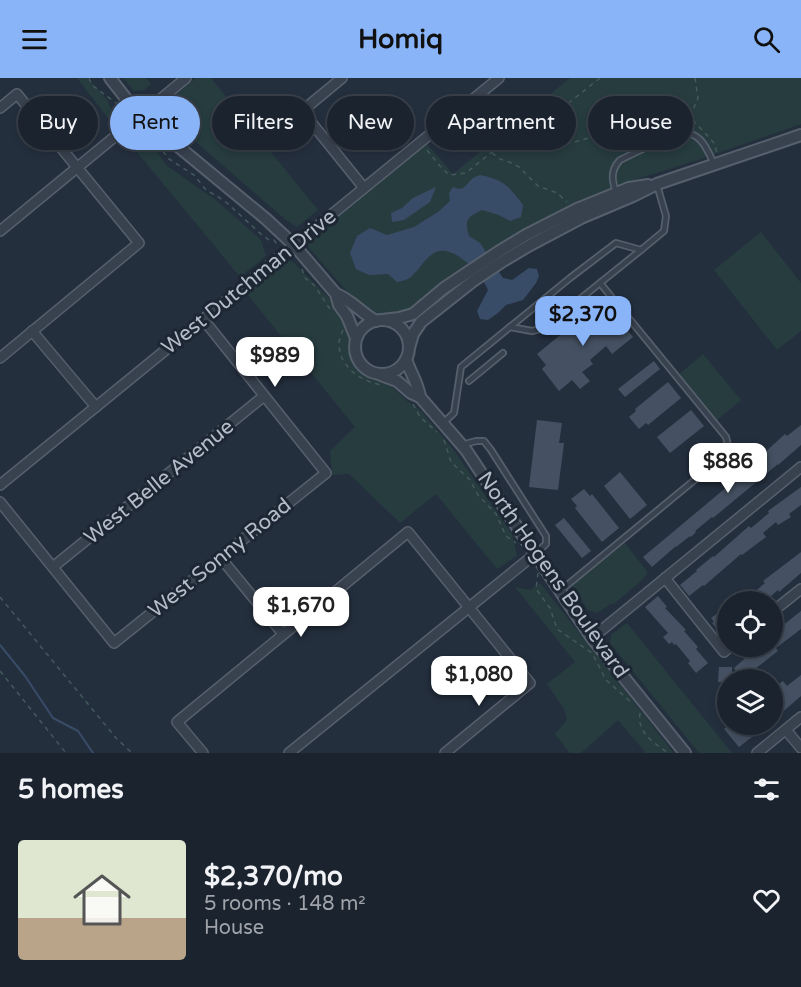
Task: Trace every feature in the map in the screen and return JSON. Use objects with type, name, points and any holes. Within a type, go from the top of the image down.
[{"type":"street","points":[[110,78],[125,96]]},
{"type":"street","points":[[164,96],[186,78]]},
{"type":"street","points":[[342,78],[302,111],[364,188]]},
{"type":"street","name":"West Dutchman Drive","points":[[0,485],[499,78]]},
{"type":"street","points":[[0,108],[17,94],[139,243],[0,358]]},
{"type":"street","points":[[500,256],[657,184],[801,135]]},
{"type":"street","points":[[0,231],[110,141]]},
{"type":"street","points":[[183,150],[294,245],[336,294],[339,305],[347,316],[356,338]]},
{"type":"street","points":[[470,277],[444,288],[413,314],[367,324],[356,338],[354,346],[359,363],[365,369],[381,375],[396,370],[402,365],[413,334],[421,322],[470,277],[526,235],[571,212],[616,193],[629,188],[657,184]]},
{"type":"street","points":[[336,294],[347,298],[359,309],[379,320],[391,321],[398,326],[408,339],[408,353]]},
{"type":"street","points":[[203,319],[264,396]]},
{"type":"street","points":[[32,331],[96,407]]},
{"type":"street","name":"North Hogens Boulevard","points":[[408,353],[410,369],[419,387],[414,397]]},
{"type":"street","name":"North Hogens Boulevard","points":[[381,375],[397,381],[411,393],[443,423],[461,445],[592,638],[685,753]]},
{"type":"street","name":"West Sonny Road","points":[[53,567],[114,643],[326,473],[264,396]]},
{"type":"street","name":"West Belle Avenue","points":[[53,567],[264,396]]},
{"type":"street","points":[[592,638],[801,466]]},
{"type":"street","points":[[0,502],[53,567]]},
{"type":"street","points":[[203,753],[177,722],[408,532],[530,683],[445,753]]},
{"type":"street","points":[[289,753],[534,554]]},
{"type":"street","points":[[220,557],[283,634]]},
{"type":"street","points":[[664,578],[717,637]]},
{"type":"street","points":[[783,603],[801,589]]},
{"type":"street","points":[[758,753],[801,717]]},
{"type":"street","points":[[786,730],[801,748]]},
{"type":"lane","points":[[616,193],[612,177],[615,165],[620,160],[676,133],[685,131],[699,138],[717,164]]},
{"type":"lane","points":[[510,327],[532,332],[544,328],[664,231],[666,216],[657,184]]},
{"type":"lane","points":[[443,423],[454,413],[461,367],[616,243],[641,250]]},
{"type":"lane","points":[[560,591],[720,459],[726,453],[728,446],[726,437],[600,283]]},
{"type":"lane","points":[[469,381],[503,353]]},
{"type":"lane","points":[[461,445],[484,441],[491,450],[546,536],[546,544],[534,554]]},
{"type":"path","points":[[89,78],[92,85],[110,99]]},
{"type":"path","points":[[576,97],[600,78]]},
{"type":"path","points":[[693,110],[698,98],[695,78]]},
{"type":"path","points":[[693,120],[714,143],[717,164]]},
{"type":"path","points":[[420,143],[449,175],[466,173],[496,150]]},
{"type":"path","points":[[162,150],[169,159],[194,175],[206,190],[227,203],[262,235],[269,240],[274,240],[283,254]]},
{"type":"path","points":[[492,152],[500,159],[519,167],[538,186],[557,193],[567,202],[571,212]]},
{"type":"path","points":[[300,265],[305,278],[314,285],[333,313],[344,311]]},
{"type":"path","points":[[344,327],[338,343],[343,362],[360,378],[385,386]]},
{"type":"path","points":[[414,397],[420,417],[443,436],[451,462],[470,480],[478,495],[496,514],[506,536],[521,546]]},
{"type":"path","points":[[538,573],[536,589],[550,608],[557,630],[592,653],[606,680],[632,703]]},
{"type":"path","points":[[0,597],[116,738],[132,753]]},
{"type":"path","points":[[0,671],[66,753]]},
{"type":"path","points":[[640,710],[639,722],[648,738],[668,753]]},
{"type":"green space","points":[[77,78],[87,78],[106,98],[110,106],[110,121],[98,105],[98,96],[91,96]]},
{"type":"green space","points":[[123,78],[146,78],[151,84],[144,90],[134,91]]},
{"type":"green space","points":[[196,78],[211,78],[226,96],[212,96],[212,150],[269,150],[318,210],[297,227],[286,220],[200,145],[200,96],[175,96]]},
{"type":"green space","points":[[570,78],[801,78],[801,124],[628,182],[556,213],[461,270],[415,306],[395,314],[373,313],[358,304],[309,248],[308,243],[311,236],[426,143],[426,150],[432,150],[453,174],[482,150],[576,150],[576,96],[548,96]]},
{"type":"green space","points":[[135,150],[156,150],[166,165],[217,201],[261,240],[266,256],[240,277]]},
{"type":"green space","points":[[761,232],[801,283],[801,331],[777,350],[714,270]]},
{"type":"green space","points":[[284,261],[292,261],[330,299],[349,332],[352,362],[373,379],[387,382],[421,411],[453,449],[512,534],[517,556],[497,569],[436,494],[400,523],[349,474],[332,475],[330,451],[355,427],[246,293]]},
{"type":"green space","points":[[703,354],[741,400],[716,421],[678,375]]},
{"type":"green space","points":[[625,543],[648,573],[614,604],[597,613],[588,610],[572,585]]},
{"type":"green space","points":[[540,583],[674,753],[646,753],[618,720],[581,753],[570,753],[555,734],[567,720],[564,709],[547,684],[575,662],[515,587],[530,590]]},
{"type":"green space","points":[[627,623],[732,753],[699,753],[610,643],[611,635]]},
{"type":"water","points":[[480,175],[495,179],[505,185],[523,205],[521,217],[510,221],[482,210],[468,219],[467,226],[469,236],[480,243],[503,278],[512,280],[529,268],[537,269],[539,276],[536,283],[523,300],[506,305],[488,320],[480,319],[477,311],[488,290],[480,276],[466,262],[450,252],[434,253],[411,277],[397,282],[388,274],[369,275],[356,269],[350,253],[357,236],[370,228],[387,235],[414,227],[438,212],[450,201],[449,193],[453,187],[462,189],[473,178]]},
{"type":"water","points":[[436,187],[430,202],[404,220],[392,222],[391,213],[402,208],[413,198]]},
{"type":"building","points":[[605,302],[633,337],[612,354],[606,346],[590,360],[593,364],[582,372],[590,381],[580,389],[572,380],[559,391],[542,369],[546,365],[537,354],[577,321],[578,324]]},
{"type":"building","points":[[654,361],[660,369],[625,397],[618,389]]},
{"type":"building","points":[[668,382],[681,398],[648,425],[646,423],[639,429],[629,417],[636,411],[635,409]]},
{"type":"building","points":[[691,410],[704,426],[670,453],[657,437]]},
{"type":"building","points":[[537,420],[562,423],[559,443],[564,443],[558,490],[529,487]]},
{"type":"building","points":[[801,425],[801,445],[778,465],[652,567],[643,557],[729,485],[727,483],[750,464],[752,467],[765,456],[763,454],[785,434],[787,436]]},
{"type":"building","points":[[620,472],[647,505],[630,519],[604,486]]},
{"type":"building","points":[[801,487],[801,505],[789,514],[791,517],[778,525],[776,522],[763,533],[766,537],[689,596],[680,585],[749,526],[751,528],[769,513],[768,511]]},
{"type":"building","points":[[584,489],[590,496],[592,494],[619,528],[602,542],[575,508],[577,506],[571,499]]},
{"type":"building","points":[[564,518],[591,551],[582,558],[555,525]]},
{"type":"building","points":[[801,552],[801,573],[780,591],[756,591],[765,583],[763,581]]},
{"type":"building","points":[[658,596],[667,607],[665,608],[686,630],[684,631],[708,663],[696,673],[688,663],[690,661],[676,644],[672,642],[669,644],[663,637],[668,633],[645,607]]},
{"type":"building","points":[[801,611],[801,629],[783,643],[783,625]]},
{"type":"building","points":[[717,614],[717,629],[712,623],[714,622],[711,618]]},
{"type":"building","points":[[746,657],[770,657],[755,669],[734,668]]},
{"type":"building","points":[[719,667],[732,667],[732,669],[719,669]]},
{"type":"building","points":[[801,675],[801,696],[783,712],[783,681],[787,686]]},
{"type":"building","points":[[729,735],[755,735],[739,747]]},
{"type":"waterway","points":[[0,645],[25,676],[53,718],[78,731],[93,753]]}]
